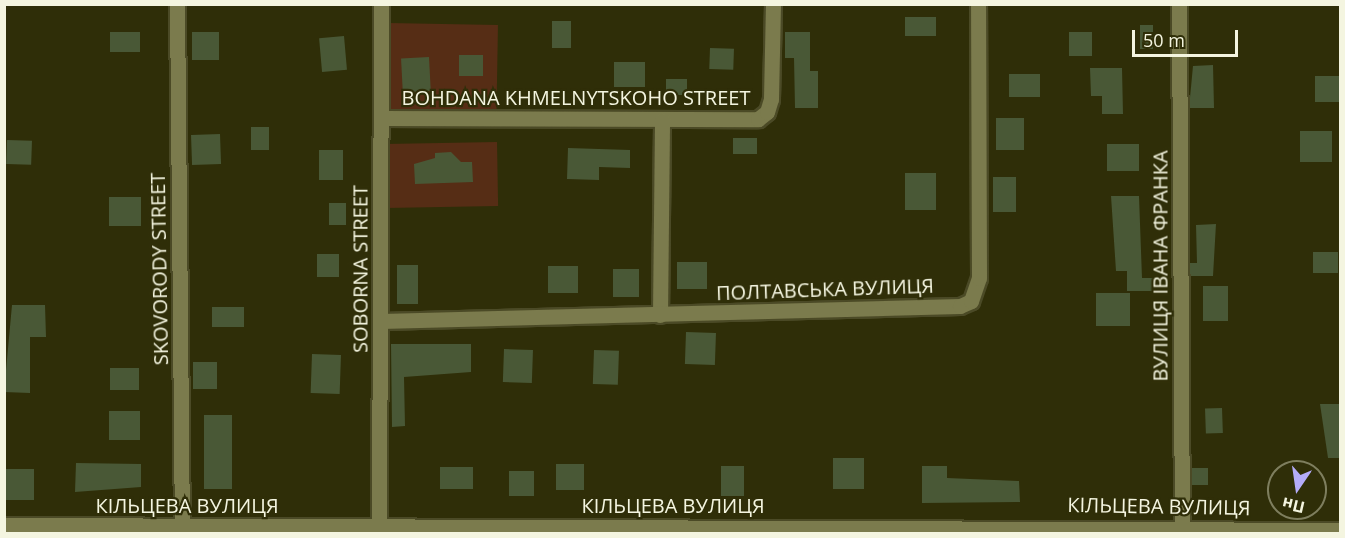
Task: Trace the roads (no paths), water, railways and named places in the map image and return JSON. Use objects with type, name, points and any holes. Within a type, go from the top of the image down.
[{"type":"street","name":"SKOVORODY STREET","points":[[177,4],[182,530]]},
{"type":"street","name":"SOBORNA STREET","points":[[379,529],[381,4]]},
{"type":"street","name":"BOHDANA KHMELNYTSKOHO STREET","points":[[382,118],[758,119],[768,112],[773,4]]},
{"type":"street","name":"ПОЛТАВСЬКА ВУЛИЦЯ","points":[[381,321],[960,306],[971,301],[979,278],[978,4]]},
{"type":"street","name":"ВУЛИЦЯ ІВАНА ФРАНКА","points":[[1179,4],[1183,530]]},
{"type":"street","points":[[660,315],[662,120]]},
{"type":"street","name":"КІЛЬЦЕВА ВУЛИЦЯ","points":[[4,525],[182,530],[1341,530]]}]
